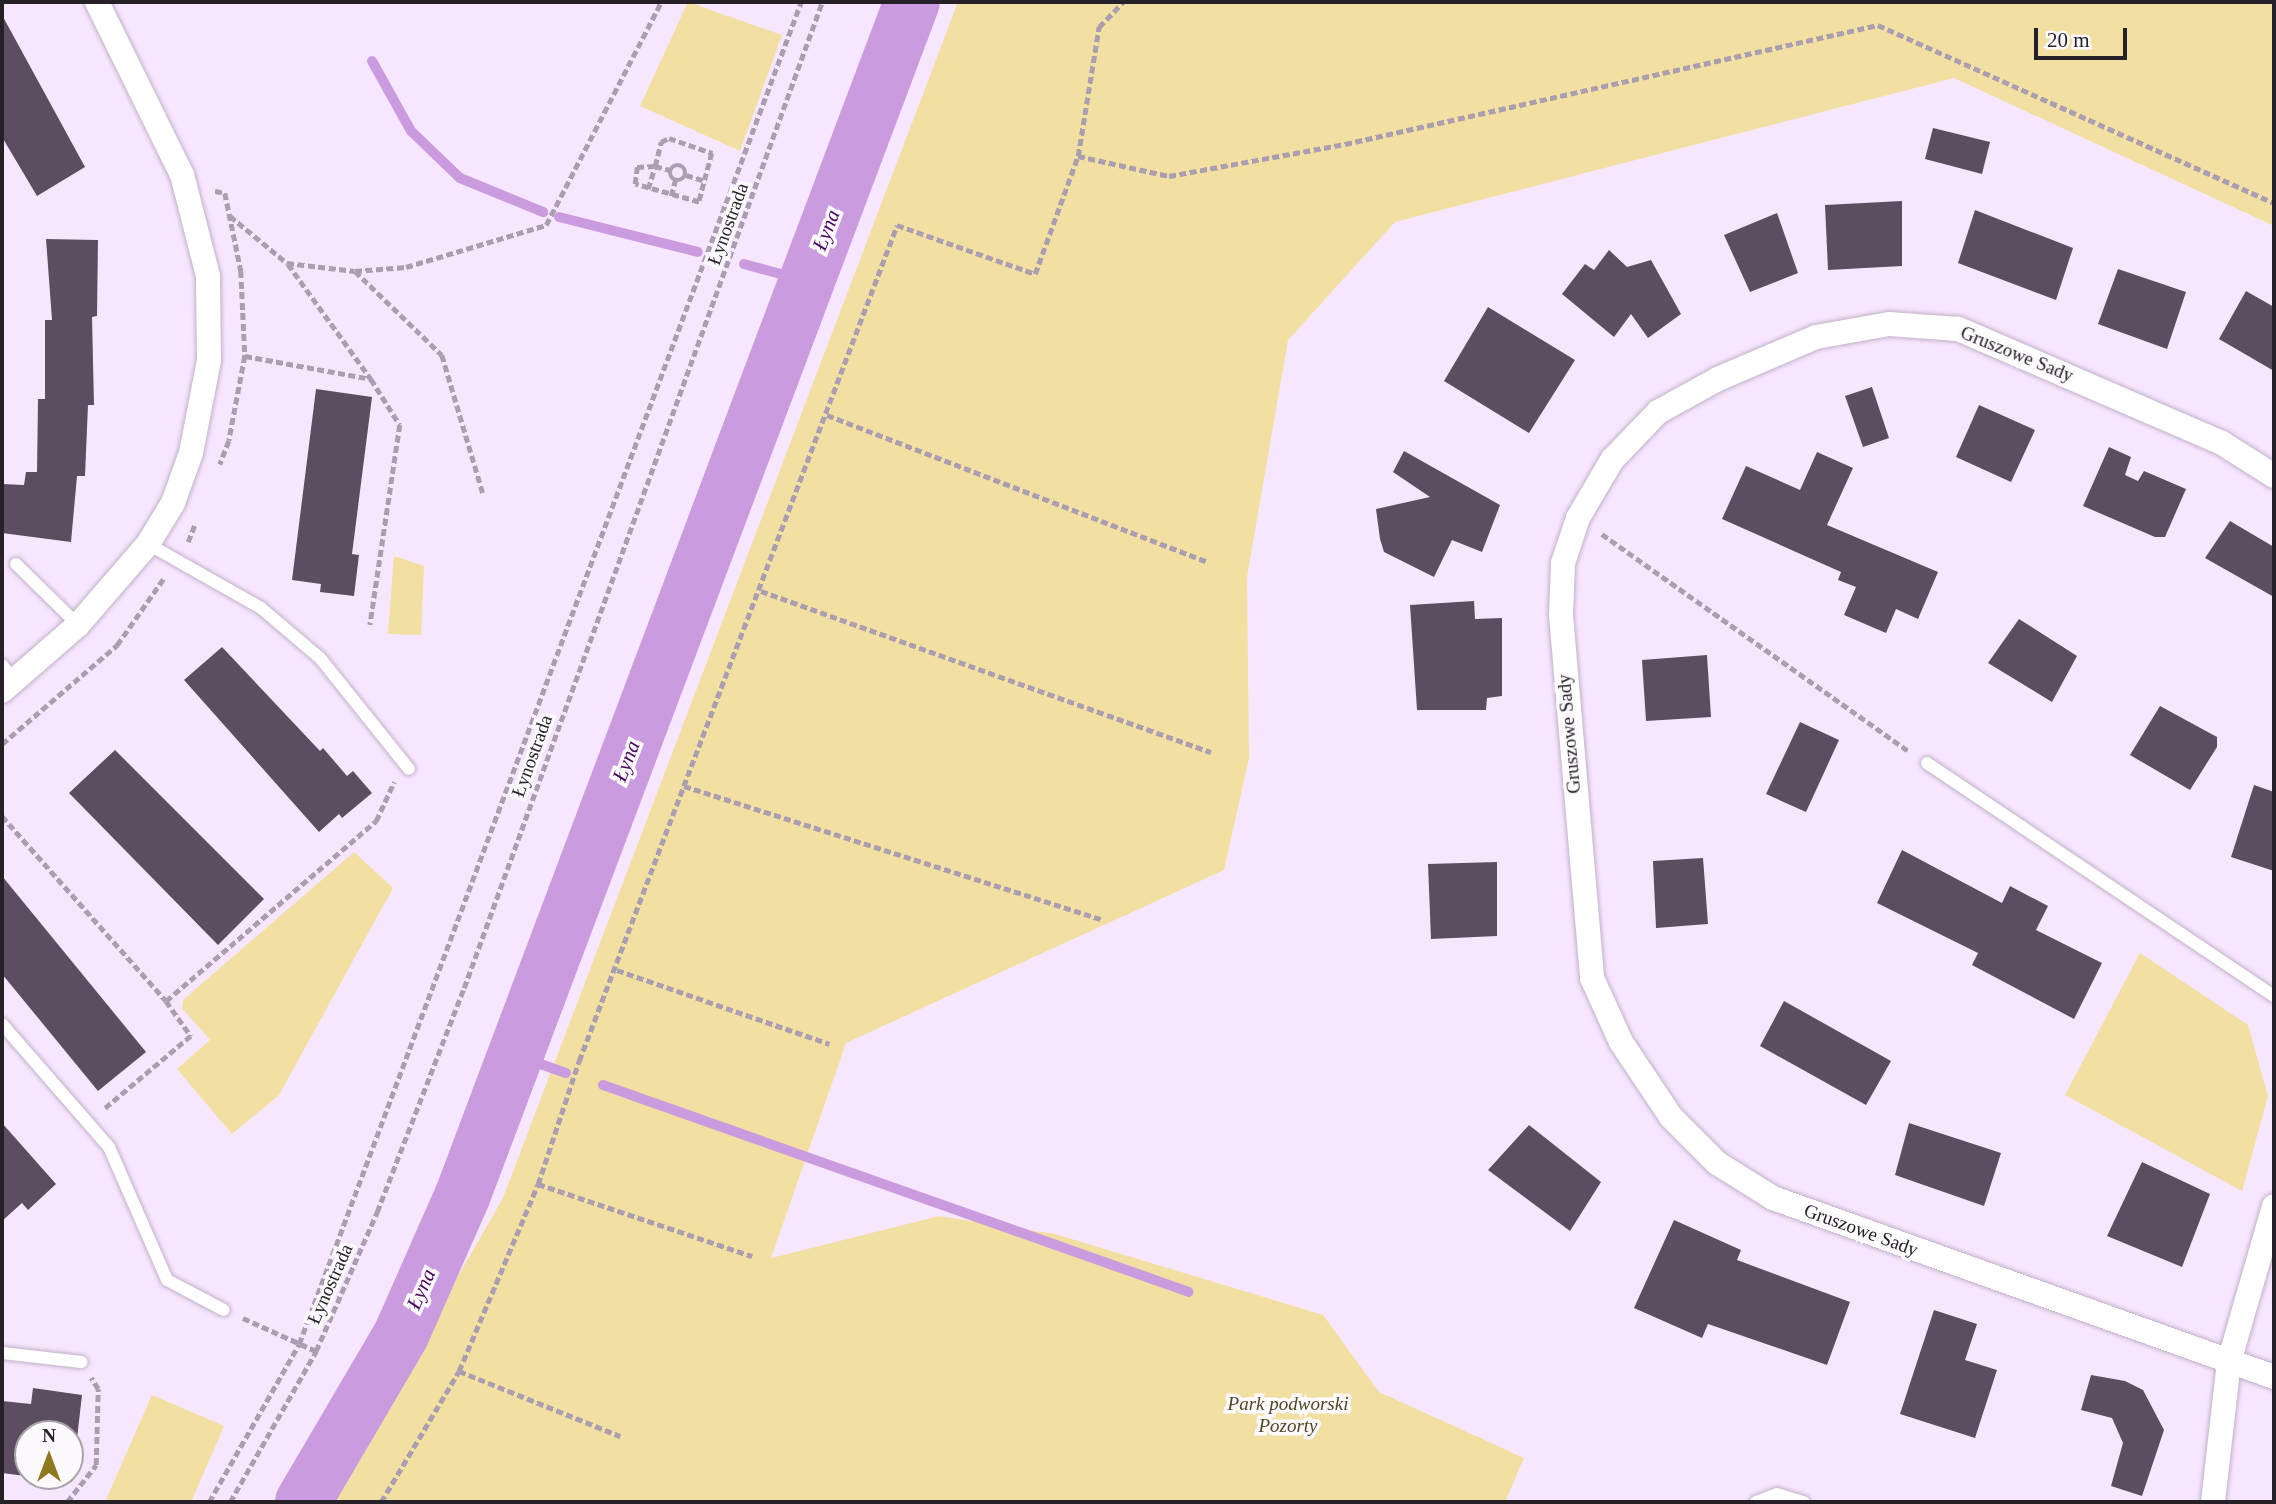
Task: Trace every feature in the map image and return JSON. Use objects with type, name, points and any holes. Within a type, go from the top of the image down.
[{"type":"street","points":[[6,678],[78,625],[148,544],[173,503],[197,426],[209,360],[208,276],[182,175],[97,2]]},
{"type":"street","name":"Gruszowe Sady","points":[[2274,476],[2222,443],[1958,328],[1889,324],[1816,337],[1718,379],[1658,412],[1612,460],[1578,518],[1563,564],[1561,615],[1592,978],[1621,1041],[1671,1117],[1717,1163],[1773,1198],[2274,1377]]},
{"type":"street","points":[[2213,1502],[2229,1362],[2274,1206]]},
{"type":"lane","points":[[148,544],[261,608],[320,658],[409,769]]},
{"type":"lane","points":[[16,564],[78,625]]},
{"type":"lane","points":[[1927,763],[2274,996]]},
{"type":"lane","points":[[2,1024],[110,1147],[167,1280],[224,1310]]},
{"type":"lane","points":[[2,1353],[81,1362]]},
{"type":"lane","points":[[1756,1502],[1777,1494],[1804,1502]]},
{"type":"path","points":[[287,263],[355,271],[406,267],[546,225],[661,2]]},
{"type":"path","points":[[209,1502],[299,1344],[801,2]]},
{"type":"path","name":"Łynostrada","points":[[230,1502],[316,1351],[377,1212],[464,988],[822,2]]},
{"type":"path","points":[[380,1502],[459,1371],[538,1184],[574,1073],[617,970],[897,225],[1035,274],[1078,156],[1099,27],[1123,2]]},
{"type":"path","points":[[1078,156],[1169,176],[1345,144],[1878,25],[2274,203]]},
{"type":"path","points":[[648,190],[655,166],[664,139],[709,149],[713,157],[706,181],[699,202],[648,190],[635,184],[637,167],[655,166],[670,170],[679,164],[686,175],[706,181]]},
{"type":"path","points":[[670,170],[675,181],[671,196]]},
{"type":"path","points":[[675,181],[686,175]]},
{"type":"path","points":[[230,216],[287,263],[371,379],[400,425],[370,625]]},
{"type":"path","points":[[355,271],[442,355],[483,493]]},
{"type":"path","points":[[245,356],[371,379]]},
{"type":"path","points":[[827,415],[1208,562]]},
{"type":"path","points":[[1578,518],[1927,763]]},
{"type":"path","points":[[761,590],[1211,752]]},
{"type":"path","points":[[166,1001],[376,821],[394,781]]},
{"type":"path","points":[[684,786],[1103,920]]},
{"type":"path","points":[[2,816],[166,1001],[191,1036],[88,1123]]},
{"type":"path","points":[[617,970],[830,1044]]},
{"type":"path","points":[[538,1184],[752,1256]]},
{"type":"path","points":[[224,1310],[316,1351]]},
{"type":"path","points":[[67,1502],[96,1465],[98,1389],[81,1362]]},
{"type":"path","points":[[459,1371],[620,1436]]},
{"type":"green space","points":[[688,2],[782,35],[740,151],[640,106]]},
{"type":"green space","name":"Park podworski Pozorty","points":[[958,2],[2274,2],[2274,226],[1954,78],[1395,222],[1288,340],[1247,577],[1249,758],[1224,870],[846,1043],[771,1258],[939,1216],[1055,1234],[1323,1315],[1379,1392],[1524,1458],[1505,1502],[328,1502],[503,1198]]},
{"type":"green space","points":[[394,556],[424,566],[421,635],[388,634]]},
{"type":"green space","points":[[354,852],[393,888],[279,1095],[232,1134],[177,1069],[210,1040],[182,1008],[183,1000]]},
{"type":"green space","points":[[2140,953],[2248,1025],[2268,1096],[2242,1191],[2065,1095]]},
{"type":"green space","points":[[152,1395],[224,1426],[191,1502],[105,1502]]},
{"type":"building","points":[[2,15],[85,167],[37,196],[2,137]]},
{"type":"building","points":[[1933,128],[1990,142],[1982,174],[1925,159]]},
{"type":"building","points":[[1902,201],[1902,266],[1828,270],[1825,205]]},
{"type":"building","points":[[1975,210],[2073,248],[2056,300],[1958,263]]},
{"type":"building","points":[[1777,213],[1798,273],[1750,292],[1724,235]]},
{"type":"building","points":[[46,239],[98,240],[97,316],[92,317],[94,405],[88,405],[85,476],[77,476],[71,542],[2,533],[2,484],[24,485],[26,472],[37,472],[38,399],[45,399],[45,320],[52,320]]},
{"type":"building","points":[[1609,250],[1627,267],[1651,260],[1681,314],[1648,338],[1631,314],[1614,337],[1562,294],[1585,264],[1594,270]]},
{"type":"building","points":[[2118,269],[2186,292],[2167,349],[2098,324]]},
{"type":"building","points":[[2246,291],[2274,307],[2274,371],[2219,339]]},
{"type":"building","points":[[1488,307],[1575,360],[1529,433],[1444,381]]},
{"type":"building","points":[[1872,387],[1889,438],[1863,447],[1845,396]]},
{"type":"building","points":[[316,389],[372,397],[352,554],[359,555],[354,596],[320,592],[321,584],[292,580]]},
{"type":"building","points":[[1979,405],[2035,430],[2011,482],[1956,457]]},
{"type":"building","points":[[2109,447],[2131,457],[2125,475],[2138,481],[2144,471],[2186,489],[2165,537],[2155,537],[2083,506]]},
{"type":"building","points":[[1404,451],[1500,505],[1482,552],[1452,540],[1434,577],[1384,552],[1380,539],[1376,509],[1430,497],[1393,472]]},
{"type":"building","points":[[1817,452],[1853,468],[1827,525],[1938,572],[1918,619],[1896,609],[1886,633],[1844,615],[1856,587],[1838,580],[1841,572],[1722,519],[1746,466],[1800,490]]},
{"type":"building","points":[[2230,521],[2274,547],[2274,597],[2205,558]]},
{"type":"building","points":[[1474,601],[1475,619],[1502,618],[1502,696],[1487,698],[1486,710],[1417,710],[1410,605]]},
{"type":"building","points":[[2019,619],[2077,656],[2052,702],[1988,663]]},
{"type":"building","points":[[222,647],[320,751],[323,748],[347,776],[353,771],[372,793],[342,818],[339,814],[319,832],[184,680]]},
{"type":"building","points":[[1707,655],[1711,717],[1646,721],[1642,660]]},
{"type":"building","points":[[2160,706],[2217,737],[2217,747],[2190,790],[2130,755]]},
{"type":"building","points":[[1800,722],[1839,740],[1806,812],[1766,794]]},
{"type":"building","points":[[115,750],[264,899],[218,945],[69,793]]},
{"type":"building","points":[[2254,785],[2274,792],[2274,871],[2231,857]]},
{"type":"building","points":[[1902,850],[2002,903],[2010,886],[2048,906],[2036,930],[2102,963],[2074,1019],[1972,965],[1978,953],[1877,903]]},
{"type":"building","points":[[1703,858],[1708,924],[1656,928],[1653,861]]},
{"type":"building","points":[[1497,862],[1497,936],[1431,939],[1428,864]]},
{"type":"building","points":[[2,876],[146,1052],[98,1091],[2,974]]},
{"type":"building","points":[[1784,1001],[1891,1061],[1866,1105],[1760,1046]]},
{"type":"building","points":[[2,1123],[56,1184],[28,1210],[22,1203],[2,1221]]},
{"type":"building","points":[[1909,1123],[2001,1153],[1984,1206],[1895,1175]]},
{"type":"building","points":[[1529,1125],[1601,1182],[1570,1231],[1488,1170]]},
{"type":"building","points":[[2142,1162],[2210,1194],[2182,1267],[2107,1236]]},
{"type":"building","points":[[1674,1220],[1741,1250],[1737,1260],[1850,1302],[1827,1365],[1708,1324],[1702,1338],[1634,1308]]},
{"type":"building","points":[[1934,1310],[1977,1324],[1965,1360],[1997,1370],[1975,1438],[1900,1414]]},
{"type":"building","points":[[2091,1375],[2125,1381],[2143,1390],[2164,1430],[2142,1496],[2111,1486],[2123,1443],[2112,1418],[2081,1410]]},
{"type":"building","points":[[33,1388],[82,1395],[79,1420],[14,1420],[14,1475],[2,1473],[2,1401],[31,1404]]},
{"type":"waterway","name":"Łyna","points":[[303,1502],[401,1335],[462,1197],[912,2]]},
{"type":"waterway","points":[[372,61],[411,131],[460,178],[543,212]]},
{"type":"waterway","points":[[559,217],[698,252]]},
{"type":"waterway","points":[[744,264],[810,282]]},
{"type":"waterway","points":[[515,1055],[566,1073]]},
{"type":"waterway","points":[[603,1085],[1189,1292]]}]
